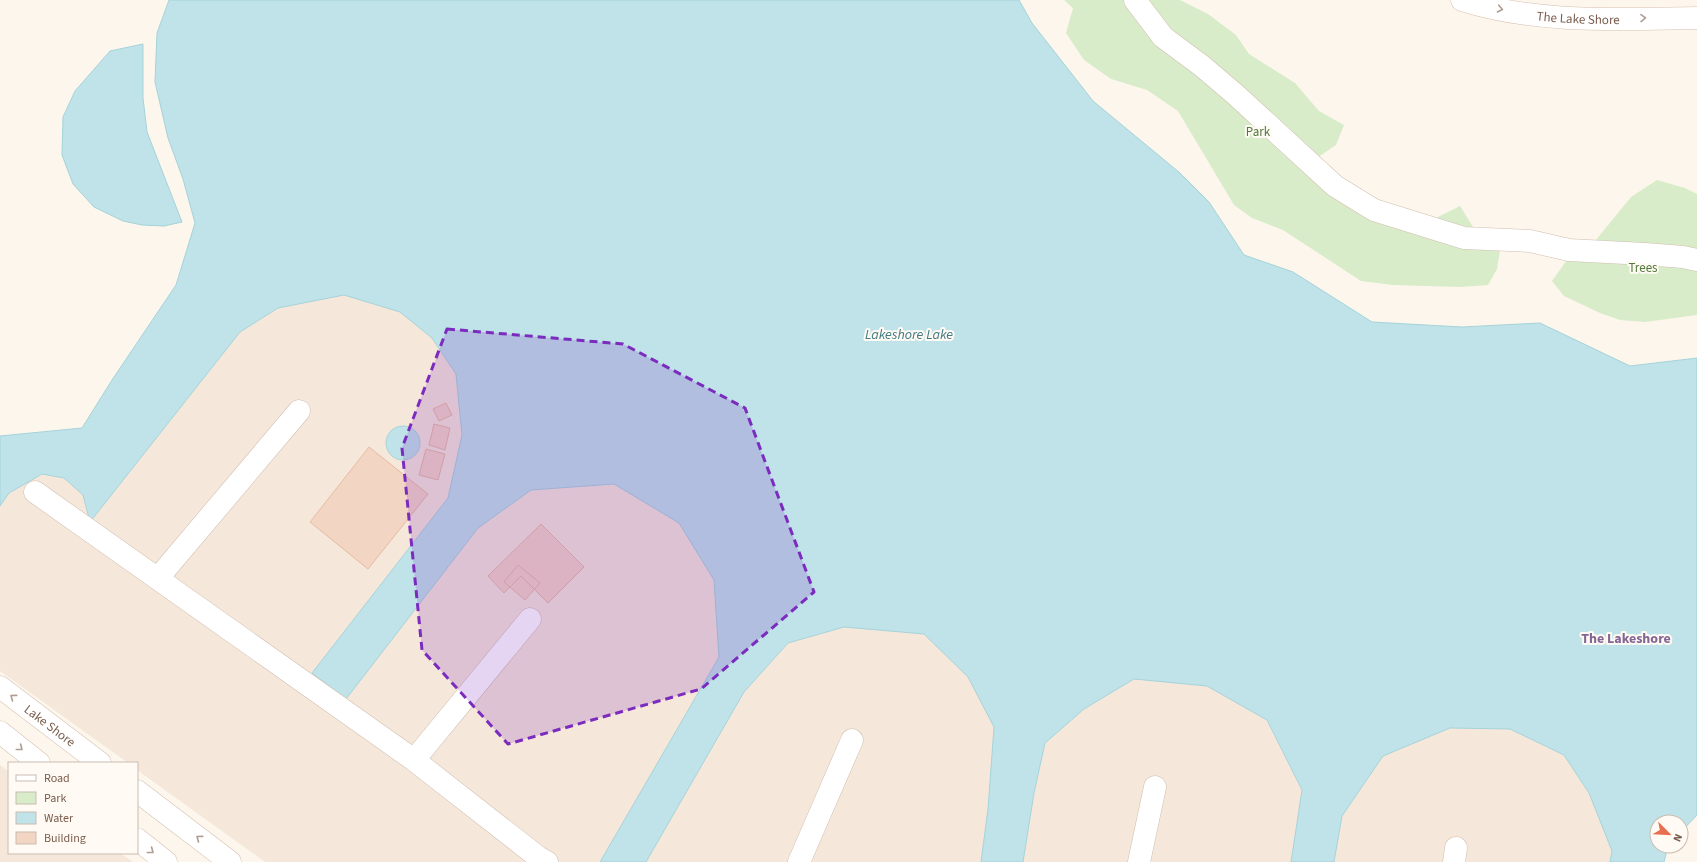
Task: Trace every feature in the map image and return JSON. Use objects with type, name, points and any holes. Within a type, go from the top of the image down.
[{"type":"street","points":[[1135,0],[1163,37],[1202,66],[1230,90],[1335,186],[1374,210],[1464,238],[1530,241],[1569,250],[1645,254],[1683,257],[1697,260]]},
{"type":"street","name":"The Lake Shore","points":[[1462,0],[1522,14],[1586,19],[1697,18]]},
{"type":"street","points":[[158,578],[299,411]]},
{"type":"street","points":[[35,492],[414,760],[538,857],[547,862]]},
{"type":"street","points":[[414,760],[530,619]]},
{"type":"street","name":"Lake Shore","points":[[0,687],[99,762]]},
{"type":"street","points":[[0,732],[38,762]]},
{"type":"street","points":[[799,862],[852,740]]},
{"type":"street","points":[[1139,862],[1155,787]]},
{"type":"street","points":[[138,792],[230,862]]},
{"type":"street","points":[[138,840],[166,862]]},
{"type":"highlighted area","points":[[447,329],[623,344],[745,408],[814,592],[701,689],[508,744],[422,650],[402,448]]},
{"type":"shaded area","points":[[344,295],[400,312],[432,338],[456,374],[462,435],[448,498],[312,673],[346,698],[478,528],[531,490],[614,484],[679,523],[714,580],[719,657],[600,862],[265,862],[138,771],[138,762],[127,762],[0,671],[0,506],[9,493],[42,474],[64,478],[83,495],[90,522],[240,332],[278,308]]},
{"type":"shaded area","points":[[844,627],[924,634],[968,677],[994,727],[988,809],[981,862],[646,862],[744,692],[788,643]]},
{"type":"shaded area","points":[[1134,679],[1207,686],[1267,720],[1302,790],[1291,862],[1023,862],[1034,793],[1045,743],[1084,709]]},
{"type":"shaded area","points":[[1450,728],[1510,729],[1564,755],[1589,793],[1612,851],[1610,862],[1334,862],[1342,816],[1383,755]]},
{"type":"shaded area","points":[[0,765],[8,771],[8,854],[121,854],[133,862],[0,862]]},
{"type":"green space","name":"Park","points":[[1064,0],[1180,0],[1208,14],[1236,35],[1249,54],[1295,83],[1319,111],[1344,125],[1336,145],[1308,164],[1336,191],[1428,222],[1460,206],[1478,235],[1501,245],[1497,269],[1488,285],[1460,287],[1393,285],[1361,281],[1283,230],[1252,218],[1234,205],[1178,111],[1147,90],[1111,79],[1084,60],[1066,33],[1073,8]]},
{"type":"green space","name":"Trees","points":[[1657,180],[1685,188],[1697,194],[1697,315],[1645,322],[1620,320],[1600,313],[1564,296],[1552,281],[1569,257],[1591,246],[1631,197]]},
{"type":"water","name":"Lakeshore Lake","points":[[169,0],[1019,0],[1032,23],[1093,101],[1180,173],[1209,202],[1244,255],[1293,272],[1372,322],[1462,327],[1540,323],[1630,366],[1697,358],[1697,815],[1689,824],[1689,814],[1649,814],[1649,854],[1666,854],[1664,862],[1610,862],[1612,851],[1589,793],[1564,755],[1510,729],[1450,728],[1383,756],[1342,816],[1334,862],[1291,862],[1302,790],[1267,720],[1207,686],[1134,679],[1084,709],[1045,743],[1034,793],[1023,862],[981,862],[988,809],[994,727],[968,677],[924,634],[844,627],[788,643],[744,692],[646,862],[600,862],[719,657],[714,580],[679,523],[614,484],[531,490],[478,528],[346,699],[312,673],[448,498],[462,435],[456,374],[432,338],[400,312],[344,295],[278,308],[240,332],[90,522],[83,495],[64,478],[42,474],[9,493],[0,506],[0,436],[82,428],[112,380],[176,285],[195,223],[183,179],[168,138],[155,82],[157,33]]},
{"type":"water","points":[[143,44],[143,98],[147,132],[182,222],[164,226],[142,225],[123,221],[94,207],[73,184],[62,155],[63,117],[75,91],[110,51]]},
{"type":"water","points":[[400,426],[406,426],[410,427],[417,433],[420,443],[419,450],[413,457],[406,460],[400,460],[396,459],[389,453],[386,446],[386,440],[387,436],[393,429]]},
{"type":"building","points":[[446,403],[452,415],[439,421],[433,409]]},
{"type":"building","points":[[434,424],[450,428],[445,450],[429,445]]},
{"type":"building","points":[[369,447],[428,494],[368,569],[310,522]]},
{"type":"building","points":[[426,449],[445,454],[438,480],[419,475]]},
{"type":"building","points":[[541,524],[584,567],[548,603],[521,576],[504,593],[488,576]]},
{"type":"building","points":[[518,565],[540,583],[525,600],[504,582]]},
{"type":"district","name":"The Lakeshore","points":[[1626,638]]}]
